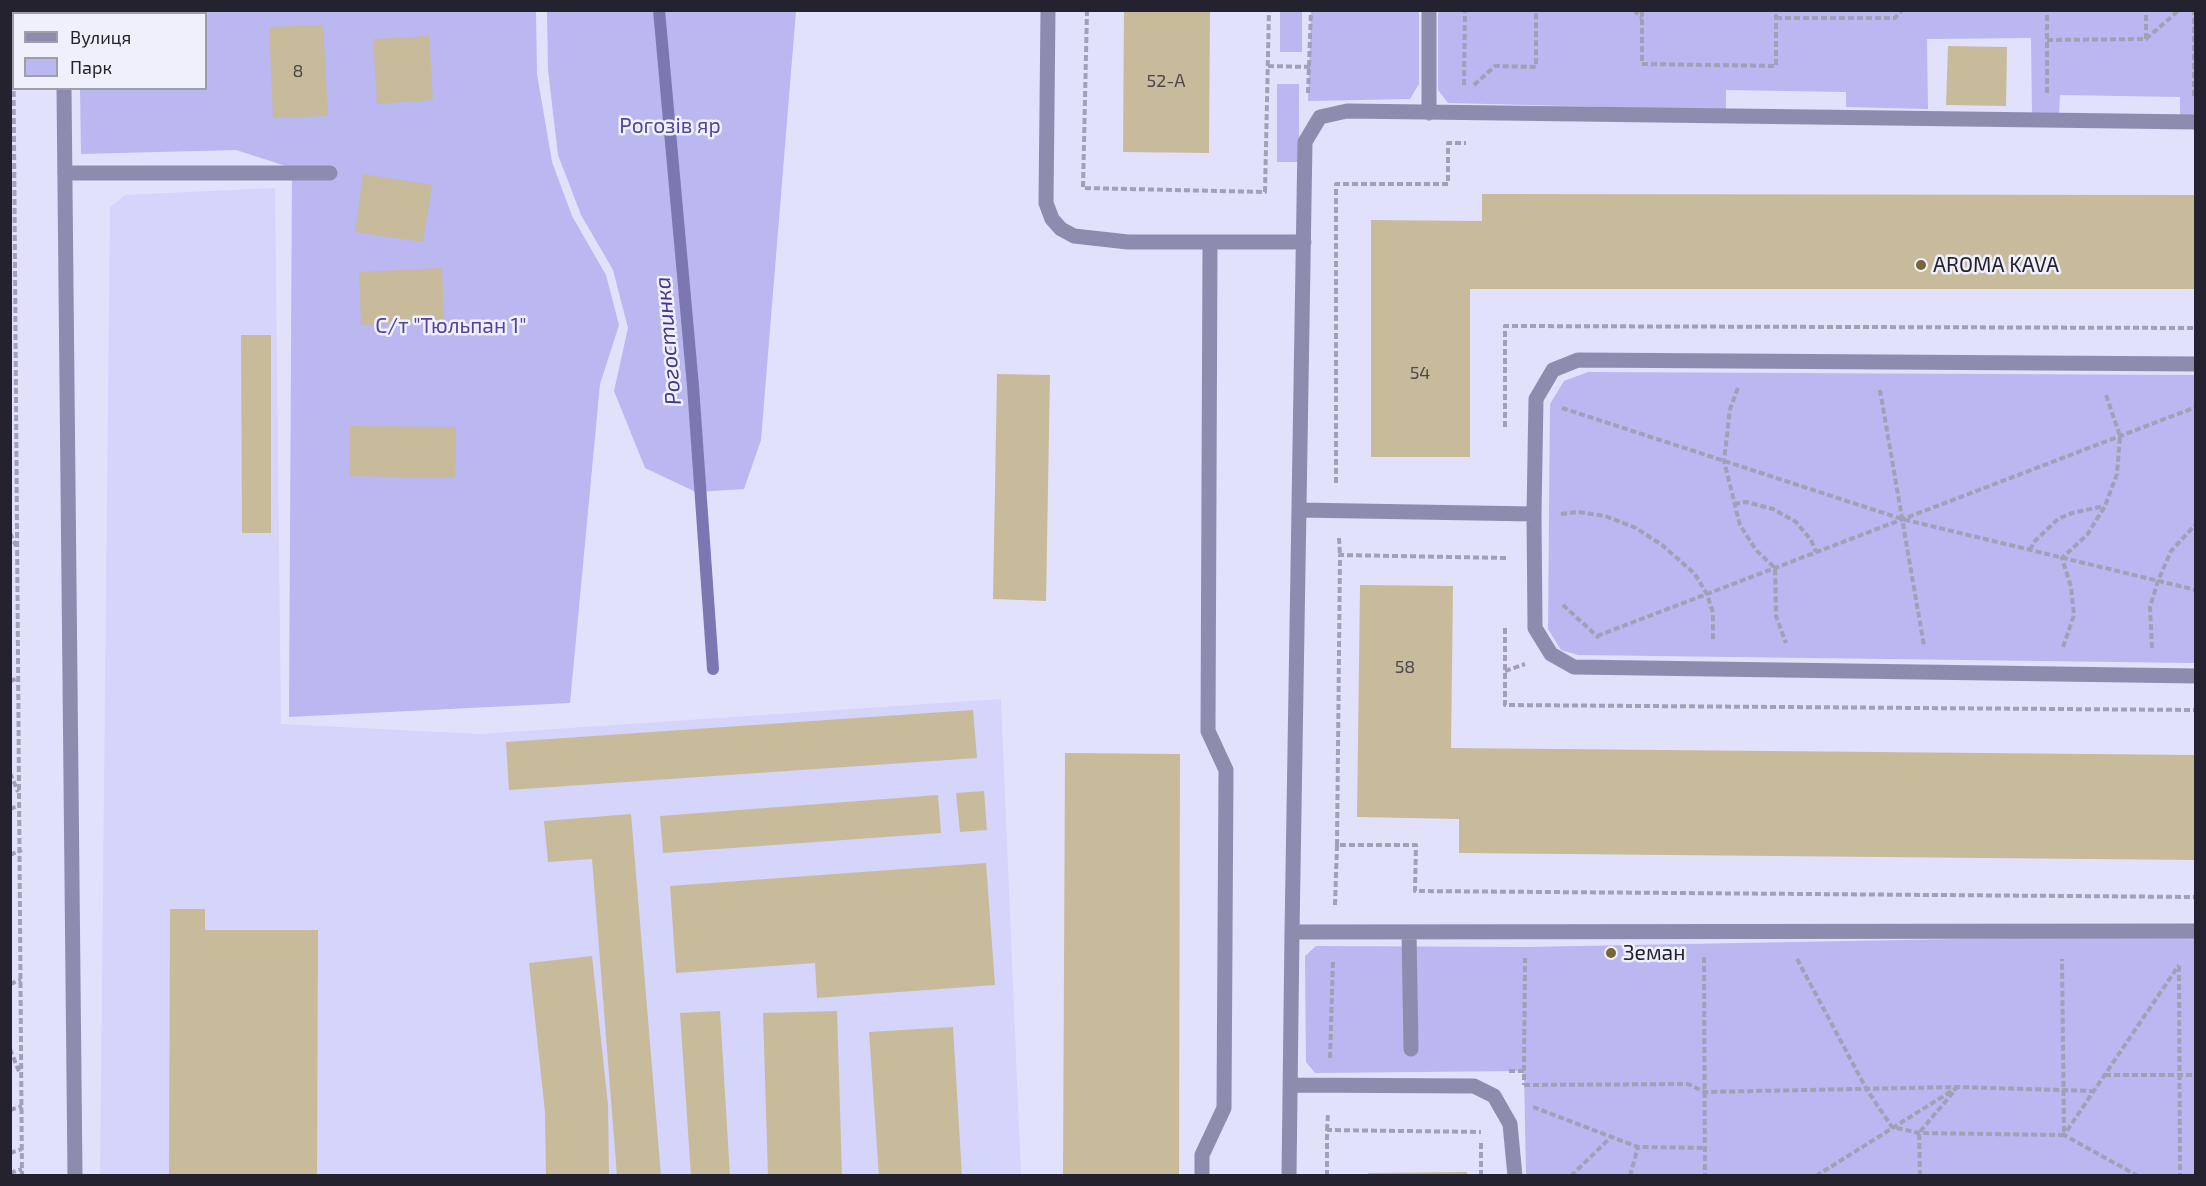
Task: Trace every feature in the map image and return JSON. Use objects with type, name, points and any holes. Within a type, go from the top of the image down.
[{"type":"street","points":[[1048,10],[1046,203],[1052,219],[1074,236],[1094,240],[1209,243],[1304,242]]},
{"type":"street","points":[[1429,10],[1429,113]]},
{"type":"street","points":[[64,90],[75,1176]]},
{"type":"street","points":[[1289,1176],[1305,142],[1320,117],[1347,111],[2195,122]]},
{"type":"street","points":[[65,173],[330,173]]},
{"type":"street","points":[[1202,1176],[1202,1155],[1224,1108],[1226,770],[1208,732],[1209,243]]},
{"type":"street","points":[[2196,364],[1578,360],[1553,370],[1536,399],[1534,514],[1535,628],[1551,654],[1574,667],[2196,676]]},
{"type":"street","points":[[1299,510],[1534,514]]},
{"type":"street","points":[[1292,932],[2196,931]]},
{"type":"street","points":[[1409,932],[1411,1049]]},
{"type":"street","points":[[1290,1085],[1474,1086],[1494,1096],[1510,1125],[1515,1176]]},
{"type":"path","points":[[1087,10],[1083,188],[1265,192],[1269,10]]},
{"type":"path","points":[[1305,142],[1311,10]]},
{"type":"path","points":[[1465,10],[1464,93],[1495,66],[1536,67],[1536,10]]},
{"type":"path","points":[[1634,10],[1642,18]]},
{"type":"path","points":[[1642,10],[1642,64],[1776,66],[1776,10]]},
{"type":"path","points":[[1776,18],[1895,18],[1902,10]]},
{"type":"path","points":[[2047,10],[2047,121]]},
{"type":"path","points":[[2146,10],[2146,39]]},
{"type":"path","points":[[2047,40],[2146,39],[2179,10]]},
{"type":"path","points":[[2194,10],[2195,122]]},
{"type":"path","points":[[1268,66],[1310,67]]},
{"type":"path","points":[[12,90],[19,795],[22,850],[22,1176]]},
{"type":"path","points":[[1464,113],[1464,143]]},
{"type":"path","points":[[1347,486],[1336,485],[1336,184],[1448,184],[1448,143],[1476,143]]},
{"type":"path","points":[[1505,429],[1505,326],[2196,328]]},
{"type":"path","points":[[1875,363],[1929,673]]},
{"type":"path","points":[[1740,382],[1730,409],[1724,461],[1740,525],[1756,550],[1775,568],[1776,616],[1787,643],[1795,650]]},
{"type":"path","points":[[2062,558],[2087,535],[2105,506],[2117,474],[2120,436],[2117,420],[2100,384]]},
{"type":"path","points":[[1504,671],[2196,407]]},
{"type":"path","points":[[1561,408],[1902,519],[2196,590]]},
{"type":"path","points":[[1734,504],[1746,502],[1773,509],[1796,522],[1816,552]]},
{"type":"path","points":[[2030,550],[2034,542],[2058,519],[2072,513],[2105,506]]},
{"type":"path","points":[[1559,514],[1578,512],[1605,516],[1636,528],[1662,545],[1694,573],[1707,594],[1713,614],[1711,648]]},
{"type":"path","points":[[2154,655],[2150,638],[2150,607],[2158,581],[2171,551],[2196,524]]},
{"type":"path","points":[[10,532],[17,549]]},
{"type":"path","points":[[1327,1176],[1337,845],[1340,555],[1506,556],[1506,568]]},
{"type":"path","points":[[2058,653],[2066,644],[2074,615],[2071,587],[2062,558]]},
{"type":"path","points":[[1557,599],[1604,642]]},
{"type":"path","points":[[1505,625],[1504,705],[2196,710]]},
{"type":"path","points":[[10,681],[19,678]]},
{"type":"path","points":[[10,773],[19,795]]},
{"type":"path","points":[[10,809],[20,805]]},
{"type":"path","points":[[1337,845],[1416,845],[1415,891],[2196,897]]},
{"type":"path","points":[[10,855],[22,850]]},
{"type":"path","points":[[2178,897],[2180,1176]]},
{"type":"path","points":[[2062,931],[2064,1135]]},
{"type":"path","points":[[1704,932],[1705,1176]]},
{"type":"path","points":[[1783,932],[1868,1090],[1892,1127],[1919,1133],[2064,1135],[2138,1176]]},
{"type":"path","points":[[1524,1071],[1525,947]]},
{"type":"path","points":[[2064,1135],[2179,965]]},
{"type":"path","points":[[10,984],[21,980]]},
{"type":"path","points":[[10,1049],[22,1078]]},
{"type":"path","points":[[2104,1075],[2196,1075]]},
{"type":"path","points":[[1524,1085],[1688,1084],[1705,1092],[1958,1087],[2093,1091]]},
{"type":"path","points":[[1816,1176],[1958,1087]]},
{"type":"path","points":[[1920,1176],[1919,1133],[1958,1087]]},
{"type":"path","points":[[1525,1104],[1638,1147],[1705,1148]]},
{"type":"path","points":[[10,1110],[22,1106]]},
{"type":"path","points":[[1327,1130],[1481,1131],[1481,1176]]},
{"type":"path","points":[[1571,1176],[1611,1137]]},
{"type":"path","points":[[1630,1176],[1638,1147]]},
{"type":"path","points":[[10,1153],[22,1149]]},
{"type":"path","points":[[10,1173],[22,1170]]},
{"type":"shaded area","points":[[275,188],[281,724],[480,734],[1001,699],[1021,1175],[100,1176],[110,207],[125,195]]},
{"type":"green space","name":"С/т \"Тюльпан 1\"","points":[[536,11],[537,74],[552,162],[572,216],[606,275],[619,325],[600,384],[570,703],[289,717],[292,168],[236,150],[81,154],[80,90],[207,90],[207,12],[80,12]]},
{"type":"green space","name":"Рогозів яр","points":[[547,11],[796,11],[761,440],[744,489],[696,492],[645,468],[614,391],[628,328],[613,270],[581,215],[558,155],[548,70]]},
{"type":"green space","points":[[1280,11],[1302,11],[1302,52],[1280,52]]},
{"type":"green space","points":[[1311,11],[1419,11],[1419,84],[1410,99],[1308,101]]},
{"type":"green space","points":[[1438,11],[2195,11],[2195,117],[2180,116],[2180,97],[2060,95],[2059,113],[2032,113],[2031,38],[1927,39],[1928,109],[1846,107],[1846,92],[1726,90],[1726,110],[1448,103],[1438,90]]},
{"type":"green space","points":[[1277,84],[1299,84],[1299,162],[1277,162]]},
{"type":"green space","points":[[1588,372],[2195,375],[2195,663],[1578,655],[1561,650],[1548,629],[1550,404],[1564,381]]},
{"type":"green space","points":[[2065,937],[2195,937],[2195,1175],[1526,1175],[1524,1071],[1315,1073],[1306,1062],[1305,956],[1316,946],[1525,947]]},
{"type":"building","points":[[99,10],[155,10],[154,12],[99,12]]},
{"type":"building","points":[[1124,10],[1210,10],[1209,153],[1123,152]]},
{"type":"building","points":[[323,25],[328,116],[273,118],[269,27]]},
{"type":"building","points":[[429,36],[433,100],[377,104],[373,39]]},
{"type":"building","points":[[1948,46],[2007,47],[2006,106],[1946,105]]},
{"type":"building","points":[[363,174],[432,185],[423,242],[355,232]]},
{"type":"building","points":[[1482,194],[2196,195],[2196,289],[1470,289],[1470,457],[1371,457],[1371,220],[1482,221]]},
{"type":"building","points":[[442,268],[444,322],[361,325],[359,272]]},
{"type":"building","points":[[241,335],[271,335],[271,533],[242,533]]},
{"type":"building","points":[[997,374],[1050,375],[1046,601],[993,599]]},
{"type":"building","points":[[350,426],[456,427],[455,478],[349,476]]},
{"type":"building","points":[[1360,585],[1453,586],[1451,748],[2196,755],[2196,860],[1459,853],[1459,819],[1357,817]]},
{"type":"building","points":[[973,710],[977,758],[509,790],[506,742]]},
{"type":"building","points":[[1065,753],[1180,754],[1179,1176],[1063,1176]]},
{"type":"building","points":[[984,791],[987,830],[960,832],[956,793]]},
{"type":"building","points":[[938,795],[941,833],[663,853],[660,816]]},
{"type":"building","points":[[631,814],[661,1176],[617,1176],[592,859],[548,862],[544,821]]},
{"type":"building","points":[[986,863],[995,985],[817,998],[815,963],[676,973],[670,886]]},
{"type":"building","points":[[170,909],[205,909],[205,930],[318,930],[317,1176],[169,1176]]},
{"type":"building","points":[[592,956],[608,1105],[609,1176],[546,1176],[545,1112],[529,963]]},
{"type":"building","points":[[720,1011],[730,1176],[691,1176],[680,1013]]},
{"type":"building","points":[[837,1011],[842,1176],[768,1176],[763,1013]]},
{"type":"building","points":[[953,1027],[962,1176],[879,1176],[869,1032]]},
{"type":"building","points":[[1467,1172],[1467,1176],[1368,1176],[1368,1173]]},
{"type":"waterway","name":"Рогостинка","points":[[659,10],[693,386],[713,669]]},
{"type":"place","name":"AROMA KAVA","points":[[1921,265]]},
{"type":"place","name":"Земан","points":[[1611,953]]}]
